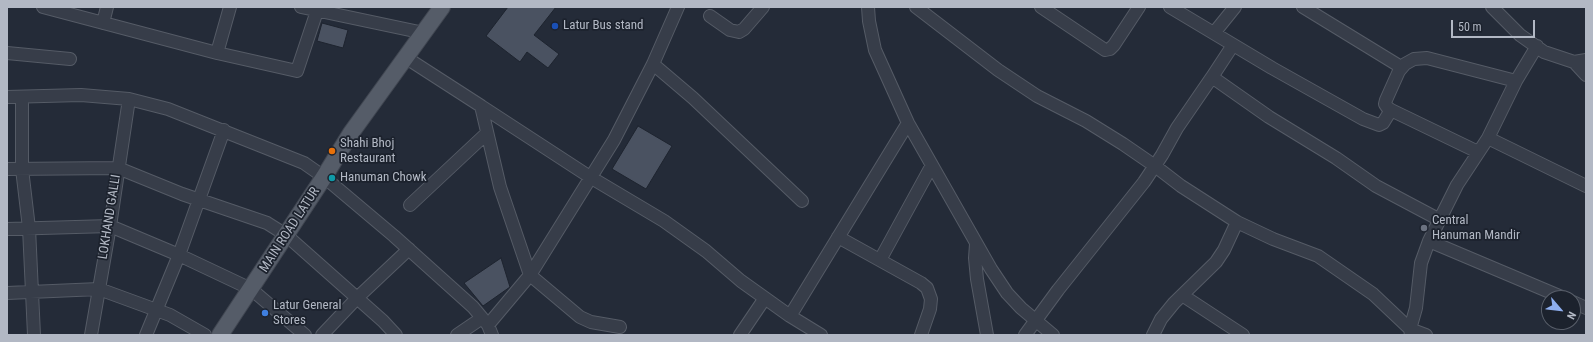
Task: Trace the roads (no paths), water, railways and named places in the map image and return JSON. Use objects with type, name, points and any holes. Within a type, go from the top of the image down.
[{"type":"main road","name":"MAIN ROAD LATUR","points":[[220,335],[324,177],[351,133],[442,7]]},
{"type":"street","points":[[43,7],[217,53],[297,71],[317,11]]},
{"type":"street","points":[[103,23],[107,7]]},
{"type":"street","points":[[217,53],[230,7]]},
{"type":"street","points":[[301,7],[424,33]]},
{"type":"street","points":[[456,335],[487,326],[530,275],[614,140],[653,64],[678,7]]},
{"type":"street","points":[[710,16],[730,30],[739,32],[744,30],[763,7]]},
{"type":"street","points":[[868,7],[869,21],[875,50],[908,123],[976,244],[1007,293],[1020,308],[1053,335]]},
{"type":"street","points":[[916,7],[998,70],[1037,96],[1086,121],[1155,166],[1181,186],[1237,222],[1273,239],[1318,256],[1373,294],[1410,332],[1426,335]]},
{"type":"street","points":[[1041,7],[1105,50],[1110,49],[1114,45],[1139,7]]},
{"type":"street","points":[[1170,7],[1272,68],[1373,124],[1379,125],[1382,123],[1391,110]]},
{"type":"street","points":[[1214,34],[1235,7]]},
{"type":"street","points":[[1303,7],[1401,67]]},
{"type":"street","points":[[1492,7],[1520,35],[1544,52],[1574,62],[1586,60]]},
{"type":"street","points":[[1025,335],[1155,166],[1177,128],[1233,45]]},
{"type":"street","points":[[1410,332],[1416,308],[1420,263],[1429,241],[1457,186],[1488,138],[1516,81],[1537,46]]},
{"type":"street","points":[[7,53],[70,59]]},
{"type":"street","points":[[405,57],[590,177],[664,221],[706,251],[741,281],[790,316],[821,335]]},
{"type":"street","points":[[1478,152],[1391,110],[1385,104],[1401,67],[1414,58],[1427,58],[1516,81]]},
{"type":"street","points":[[1574,62],[1586,75]]},
{"type":"street","points":[[653,64],[693,98],[802,201]]},
{"type":"street","points":[[1212,77],[1269,117],[1336,158],[1376,186],[1440,220]]},
{"type":"street","points":[[7,97],[81,95],[129,99],[168,109],[304,163],[324,177],[409,249],[473,307],[487,326]]},
{"type":"street","points":[[22,97],[22,169],[29,228],[34,335]]},
{"type":"street","name":"LOKHAND GALLI","points":[[91,335],[110,226],[129,99]]},
{"type":"street","points":[[481,106],[500,187],[530,275],[580,317],[590,322],[620,327]]},
{"type":"street","points":[[790,316],[908,123]]},
{"type":"street","points":[[146,335],[179,255],[224,130]]},
{"type":"street","points":[[410,205],[487,133]]},
{"type":"street","points":[[1488,138],[1586,186]]},
{"type":"street","points":[[880,260],[932,165]]},
{"type":"street","points":[[7,169],[118,168],[199,200],[267,224],[286,235],[396,335]]},
{"type":"street","points":[[1153,335],[1161,319],[1182,295],[1216,262],[1224,250],[1237,222]]},
{"type":"street","points":[[7,229],[110,226],[179,255],[251,289],[305,335]]},
{"type":"street","points":[[838,237],[921,283],[927,288],[931,299],[930,309],[921,335]]},
{"type":"street","points":[[1429,241],[1545,290]]},
{"type":"street","points":[[976,244],[975,258],[977,278],[987,335]]},
{"type":"street","points":[[322,335],[357,298],[409,249]]},
{"type":"street","points":[[7,293],[99,289],[170,315],[205,335]]},
{"type":"street","points":[[1182,295],[1243,335]]},
{"type":"street","points":[[740,335],[765,298]]},
{"type":"place","name":"Latur Bus stand","points":[[555,26]]},
{"type":"place","name":"Shahi Bhoj Restaurant","points":[[332,151]]},
{"type":"place","name":"Hanuman Chowk","points":[[332,178]]},
{"type":"place","name":"Central Hanuman Mandir","points":[[1424,228]]},
{"type":"place","name":"Latur General Stores","points":[[265,313]]}]
